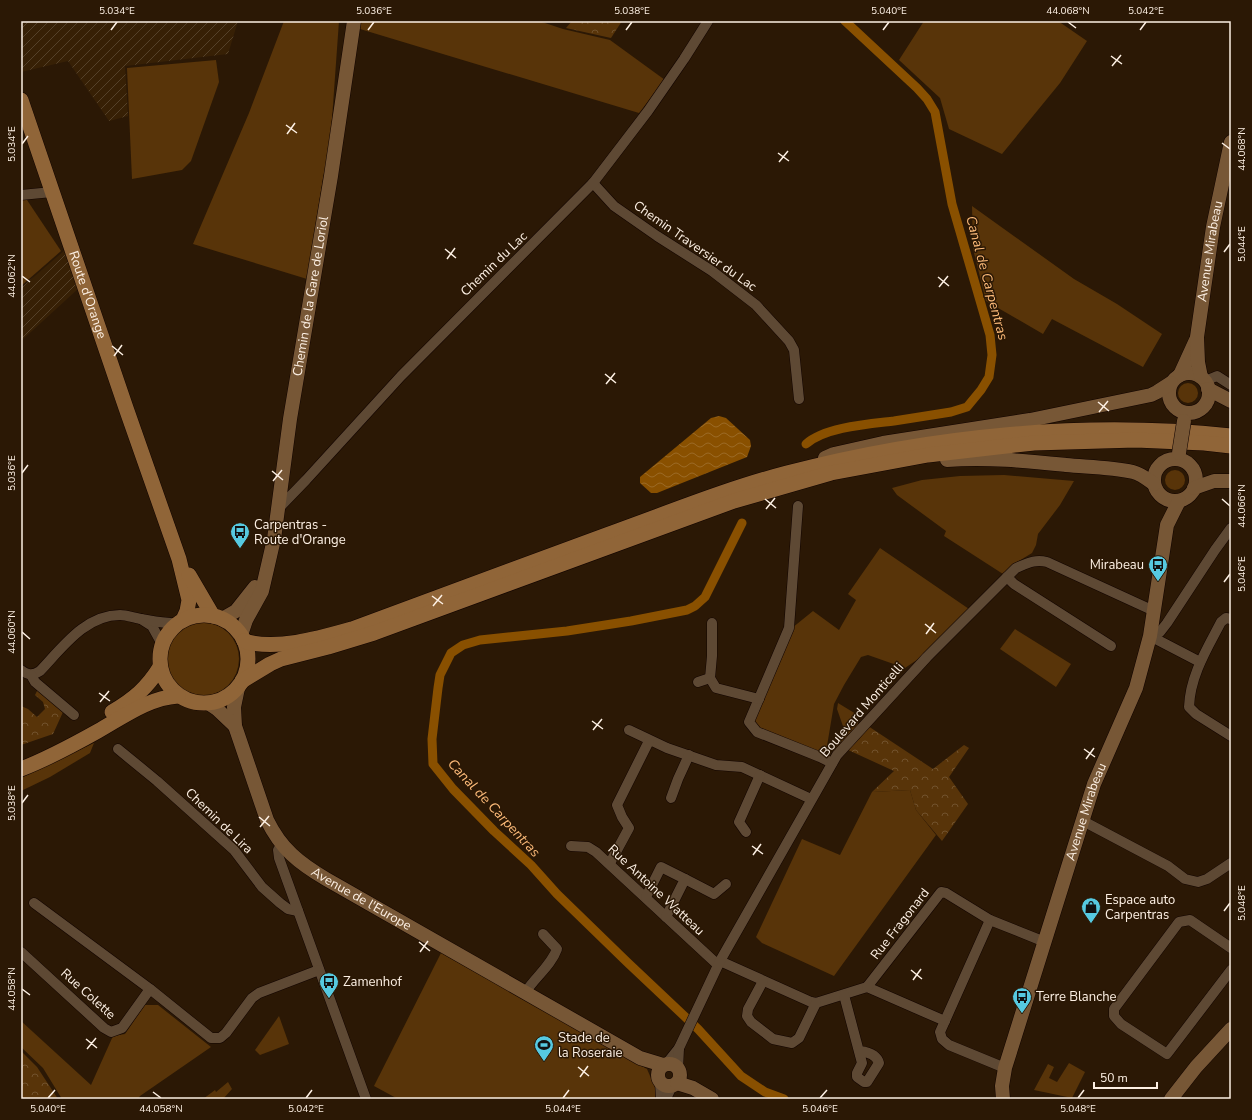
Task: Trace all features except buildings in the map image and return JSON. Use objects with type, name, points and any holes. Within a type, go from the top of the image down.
[{"type":"main road","name":"Chemin de la Gare de Loriol","points":[[243,638],[246,620],[262,591],[265,582],[266,570],[274,539],[290,419],[331,176],[354,21]]},
{"type":"main road","name":"Route d'Orange","points":[[21,100],[179,559],[189,600],[187,612],[180,621]]},
{"type":"main road","name":"Avenue Mirabeau","points":[[1197,337],[1213,227],[1231,142]]},
{"type":"main road","points":[[1179,456],[1184,417],[1170,401],[1169,389],[1176,379],[1197,337]]},
{"type":"main road","points":[[1184,417],[1201,409],[1208,400],[1205,382],[1198,362],[1197,337]]},
{"type":"main road","points":[[788,473],[834,454],[883,443],[1030,420],[1151,394],[1158,392],[1187,373],[1194,374],[1231,401]]},
{"type":"main road","points":[[243,638],[259,644],[288,643],[316,639],[352,629],[712,496],[788,473],[864,456],[916,446],[1040,432],[1133,430],[1183,431],[1231,436]]},
{"type":"main road","points":[[243,682],[248,666],[248,657],[243,638],[236,629],[217,617],[202,615],[192,616],[180,621],[165,636],[159,659],[160,667],[166,683],[178,696],[192,702],[208,703],[219,701],[229,695],[243,682],[270,664],[281,659],[374,633],[734,501],[831,473],[928,455],[1034,443],[1136,440],[1204,443],[1231,446]]},
{"type":"main road","points":[[1154,484],[1155,473],[1162,463],[1179,456]]},
{"type":"main road","points":[[873,465],[972,458],[1091,467],[1133,472],[1154,484],[1159,494],[1168,500],[1180,500],[1191,494],[1194,488],[1195,476],[1193,470],[1179,456]]},
{"type":"main road","points":[[1194,488],[1214,481],[1231,481]]},
{"type":"main road","points":[[1163,497],[1167,525]]},
{"type":"main road","points":[[1167,525],[1180,500]]},
{"type":"main road","name":"Avenue Mirabeau","points":[[1003,1099],[1002,1086],[1005,1068],[1099,771],[1136,688],[1150,636],[1167,525]]},
{"type":"main road","name":"Route d'Orange","points":[[179,559],[217,617]]},
{"type":"main road","name":"Chemin de la Gare de Loriol","points":[[217,617],[236,611],[266,570]]},
{"type":"main road","points":[[21,759],[80,730],[123,706],[143,690],[160,667]]},
{"type":"main road","name":"Avenue de l'Europe","points":[[243,682],[234,707],[235,726],[267,820],[281,845],[290,854],[310,870],[712,1099]]},
{"type":"main road","points":[[21,770],[84,739],[144,705],[162,698],[178,696]]},
{"type":"main road","name":"Avenue de l'Europe","points":[[208,703],[217,709],[235,726]]},
{"type":"main road","points":[[1171,1099],[1196,1067],[1231,1029]]},
{"type":"street","name":"Chemin du Lac","points":[[278,509],[406,371],[592,184],[648,111],[708,21]]},
{"type":"street","name":"Chemin Traversier du Lac","points":[[592,184],[614,206],[657,236],[712,271],[756,305],[789,341],[794,350],[799,399]]},
{"type":"street","points":[[21,195],[52,192]]},
{"type":"street","points":[[1205,382],[1217,376],[1231,385]]},
{"type":"street","points":[[798,506],[789,628],[749,722],[757,732],[832,763]]},
{"type":"street","points":[[1150,636],[1160,632],[1167,623],[1231,528]]},
{"type":"street","name":"Boulevard Monticelli","points":[[661,1099],[679,1048],[719,963],[837,755],[926,658],[1016,568],[1030,562],[1038,560],[1043,561],[1154,611]]},
{"type":"street","points":[[1007,577],[1014,584],[1111,646]]},
{"type":"street","points":[[31,675],[40,672],[73,636],[95,620],[119,615],[167,624],[180,621]]},
{"type":"street","points":[[1231,620],[1226,618],[1221,622],[1200,662],[1189,695],[1189,707],[1196,714],[1231,736]]},
{"type":"street","points":[[141,619],[152,626],[162,644]]},
{"type":"street","points":[[712,623],[710,678],[716,688],[759,699]]},
{"type":"street","points":[[1150,636],[1200,662]]},
{"type":"street","points":[[21,670],[31,675],[35,682],[74,715]]},
{"type":"street","points":[[698,682],[710,678]]},
{"type":"street","points":[[630,730],[650,741],[716,765],[742,767],[811,799]]},
{"type":"street","points":[[610,863],[629,828],[617,805],[650,741]]},
{"type":"street","name":"Chemin de Lira","points":[[118,750],[157,781],[234,850],[262,887],[288,909],[298,911]]},
{"type":"street","points":[[671,798],[689,755]]},
{"type":"street","points":[[746,832],[739,822],[760,775]]},
{"type":"street","points":[[1083,821],[1168,866],[1185,879],[1198,882],[1207,879],[1231,864]]},
{"type":"street","points":[[281,845],[278,850],[279,858],[366,1099]]},
{"type":"street","name":"Rue Antoine Watteau","points":[[571,846],[588,847],[610,863],[666,917],[719,963],[816,1003]]},
{"type":"street","points":[[646,897],[662,867],[714,894],[726,884]]},
{"type":"street","points":[[666,917],[686,879]]},
{"type":"street","name":"Rue Fragonard","points":[[867,987],[941,892],[946,893],[990,920],[1045,942]]},
{"type":"street","points":[[34,903],[150,989],[201,1031],[212,1038],[220,1038],[226,1033],[252,998],[259,993],[319,970]]},
{"type":"street","points":[[990,920],[940,1032],[942,1039],[949,1045],[1005,1068]]},
{"type":"street","points":[[1231,948],[1190,920],[1179,922],[1114,1009],[1114,1016],[1121,1024],[1167,1054],[1231,970]]},
{"type":"street","points":[[526,993],[529,986],[554,957],[557,948],[543,934]]},
{"type":"street","name":"Rue Colette","points":[[21,952],[104,1028],[111,1032],[122,1028],[150,989]]},
{"type":"street","points":[[763,981],[748,1009],[747,1016],[751,1022],[773,1039],[792,1043],[799,1038],[816,1003],[867,987],[945,1022]]},
{"type":"street","points":[[844,995],[860,1051]]},
{"type":"street","points":[[666,1099],[669,1074]]},
{"type":"shaded area","points":[[21,21],[238,21],[228,54],[125,66],[128,116],[109,121],[68,61],[21,72]]},
{"type":"shaded area","points":[[65,250],[79,288],[21,341],[21,288]]},
{"type":"green space","points":[[284,21],[339,21],[330,147],[323,178],[307,279],[193,244],[249,113]]},
{"type":"green space","points":[[361,21],[539,21],[563,29],[610,40],[665,80],[639,113],[360,29]]},
{"type":"green space","points":[[572,21],[622,21],[611,38],[566,28]]},
{"type":"green space","points":[[924,21],[1058,21],[1087,41],[1060,83],[1002,154],[949,129],[940,98],[899,60]]},
{"type":"green space","points":[[216,60],[219,82],[191,161],[182,170],[132,179],[127,68]]},
{"type":"green space","points":[[21,200],[27,200],[61,251],[21,286]]},
{"type":"green space","points":[[972,206],[1074,279],[1117,304],[1162,334],[1143,367],[1052,319],[1043,334],[986,301],[973,249]]},
{"type":"green space","points":[[1188,383],[1195,386],[1198,393],[1195,400],[1188,403],[1181,400],[1178,393],[1181,386]]},
{"type":"green space","points":[[1175,470],[1182,473],[1185,480],[1182,487],[1175,490],[1168,487],[1165,480],[1168,473]]},
{"type":"green space","points":[[1004,475],[1074,481],[1060,505],[1038,534],[1036,545],[1032,553],[1014,564],[1003,574],[944,536],[946,531],[897,495],[892,488],[922,480],[960,476]]},
{"type":"green space","points":[[880,548],[969,609],[924,655],[905,668],[868,655],[861,657],[834,704],[827,746],[822,754],[758,729],[752,722],[792,628],[813,611],[839,630],[856,600],[848,594]]},
{"type":"green space","points":[[202,622],[216,625],[228,633],[236,645],[239,659],[236,673],[228,685],[216,693],[202,696],[188,693],[176,685],[168,673],[165,659],[168,645],[176,633],[188,625]]},
{"type":"green space","points":[[1015,629],[1071,664],[1056,687],[1000,649]]},
{"type":"green space","points":[[38,689],[63,712],[53,734],[21,745],[21,706],[28,709],[37,717],[45,709],[43,702],[35,695]]},
{"type":"green space","points":[[838,703],[856,714],[859,728],[836,750],[844,729],[837,709]]},
{"type":"green space","points":[[868,726],[933,769],[964,745],[969,748],[949,777],[968,804],[942,841],[916,810],[910,790],[872,792],[894,771],[846,749]]},
{"type":"green space","points":[[94,743],[90,753],[50,777],[21,791],[21,778]]},
{"type":"green space","points":[[910,790],[916,810],[936,835],[834,976],[762,943],[756,937],[802,839],[840,855],[872,792]]},
{"type":"green space","points":[[441,953],[647,1069],[657,1092],[655,1099],[398,1099],[374,1086]]},
{"type":"green space","points":[[145,1005],[158,1005],[211,1047],[140,1096],[138,1099],[62,1099],[43,1068],[21,1047],[21,1021],[91,1085],[113,1036],[125,1034]]},
{"type":"green space","points":[[279,1016],[289,1044],[260,1055],[255,1050]]},
{"type":"green space","points":[[21,1051],[37,1067],[58,1099],[21,1099]]},
{"type":"green space","points":[[1069,1063],[1085,1072],[1072,1098],[1034,1090],[1048,1064],[1054,1067],[1049,1078],[1057,1082]]},
{"type":"green space","points":[[228,1082],[232,1089],[223,1099],[203,1099],[215,1090],[216,1092]]},
{"type":"water","points":[[719,416],[726,418],[750,440],[751,446],[747,457],[657,493],[651,493],[640,483],[640,477],[711,418]]},
{"type":"waterway","name":"Canal de Carpentras","points":[[806,444],[814,438],[848,427],[951,412],[967,407],[981,390],[989,377],[992,355],[990,335],[952,204],[935,112],[927,99],[917,88],[845,21]]},
{"type":"waterway","name":"Canal de Carpentras","points":[[742,523],[705,597],[695,606],[687,610],[567,631],[480,640],[463,645],[451,653],[440,675],[432,739],[433,764],[453,789],[494,831],[531,865],[557,894],[698,1029],[741,1076],[765,1092],[784,1099]]},
{"type":"place","name":"Carpentras - Route d'Orange","points":[[240,549]]},
{"type":"place","name":"Mirabeau","points":[[1158,582]]},
{"type":"place","name":"Espace auto Carpentras","points":[[1091,924]]},
{"type":"place","name":"Zamenhof","points":[[329,999]]},
{"type":"place","name":"Terre Blanche","points":[[1022,1014]]},
{"type":"place","name":"Stade de la Roseraie","points":[[544,1062]]}]
